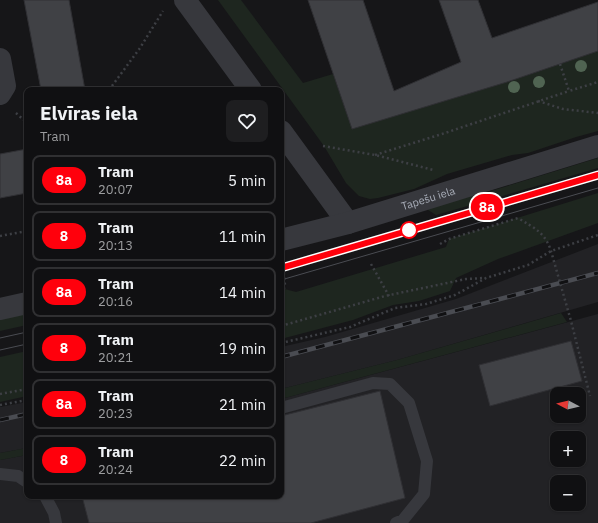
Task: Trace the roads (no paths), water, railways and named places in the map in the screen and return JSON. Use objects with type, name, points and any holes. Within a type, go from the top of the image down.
[{"type":"street","points":[[185,0],[249,87]]},
{"type":"street","points":[[0,59],[5,86],[0,94]]},
{"type":"street","points":[[284,135],[348,223]]},
{"type":"street","name":"Tapešu iela","points":[[284,248],[348,223],[598,146]]},
{"type":"street","points":[[0,309],[24,304]]},
{"type":"lane","points":[[284,407],[373,383],[390,384],[408,403],[427,461],[424,494],[403,520],[396,523]]},
{"type":"lane","points":[[0,474],[24,477]]},
{"type":"lane","points":[[47,499],[54,513],[56,523]]},
{"type":"tram line","points":[[284,267],[598,175]]},
{"type":"tram line","name":"8a","points":[[284,267],[598,175]]},
{"type":"tram line","points":[[284,279],[598,188]]},
{"type":"tram line","points":[[0,338],[24,333]]},
{"type":"tram line","points":[[0,350],[24,345]]},
{"type":"railway","points":[[284,356],[598,273]]},
{"type":"railway","points":[[0,420],[24,415]]}]
